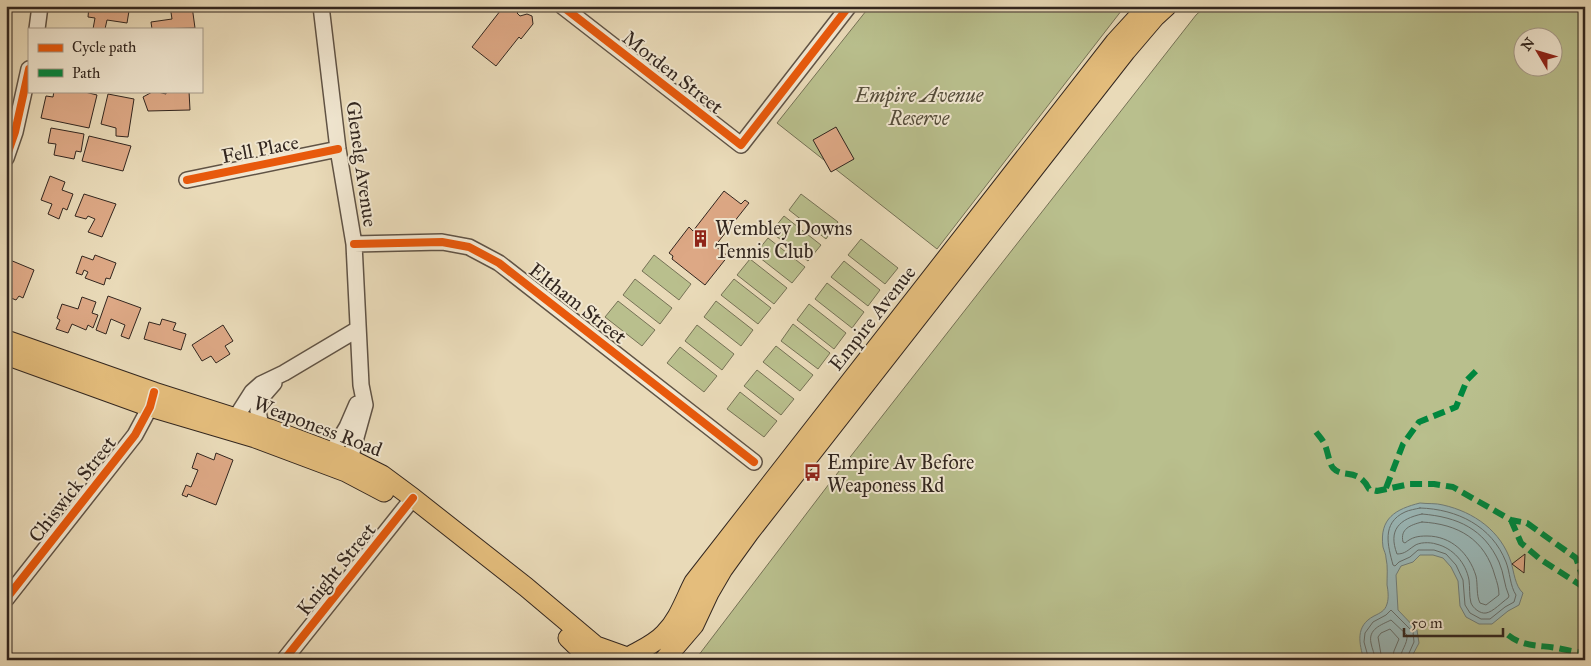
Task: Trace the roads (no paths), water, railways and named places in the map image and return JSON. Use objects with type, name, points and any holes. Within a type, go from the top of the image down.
[{"type":"main road","name":"Empire Avenue","points":[[629,658],[665,633],[677,617],[694,582],[1109,50],[1148,6]]},
{"type":"main road","name":"Empire Avenue","points":[[664,660],[694,625],[709,592],[723,569],[749,534],[1126,51],[1167,6]]},
{"type":"main road","name":"Weaponess Road","points":[[6,340],[152,400]]},
{"type":"main road","name":"Weaponess Road","points":[[6,355],[256,432],[348,466],[382,475],[410,502],[570,639],[590,660]]},
{"type":"main road","name":"Weaponess Road","points":[[410,502],[540,598],[596,646],[629,658]]},
{"type":"street","points":[[37,28],[40,6]]},
{"type":"street","name":"Glenelg Avenue","points":[[321,6],[338,150],[354,244],[361,386],[365,405],[348,466]]},
{"type":"street","name":"Morden Street","points":[[562,6],[741,145],[849,6]]},
{"type":"street","points":[[6,158],[15,132],[28,74]]},
{"type":"street","name":"Fell Place","points":[[187,180],[338,150]]},
{"type":"street","name":"Eltham Street","points":[[354,244],[442,242],[469,247],[499,263],[754,462]]},
{"type":"street","points":[[234,425],[238,414],[252,392],[260,384],[358,329]]},
{"type":"street","points":[[256,432],[260,421],[258,411],[260,400],[266,390],[284,372]]},
{"type":"street","name":"Glenelg Avenue","points":[[331,459],[357,405],[361,386]]},
{"type":"street","name":"Chiswick Street","points":[[6,599],[135,436],[152,400]]},
{"type":"street","name":"Knight Street","points":[[284,660],[410,502]]},
{"type":"water","points":[[1420,503],[1440,504],[1465,512],[1485,524],[1493,532],[1501,541],[1506,551],[1516,583],[1523,593],[1519,605],[1492,624],[1479,624],[1466,617],[1460,606],[1458,581],[1451,567],[1443,558],[1433,555],[1420,555],[1413,562],[1401,566],[1396,575],[1398,610],[1417,630],[1419,643],[1410,660],[1364,660],[1360,641],[1361,630],[1368,620],[1384,610],[1388,602],[1387,564],[1382,537],[1384,529],[1391,516],[1404,508]]},
{"type":"place","name":"Wembley Downs Tennis Club","points":[[701,239]]},
{"type":"place","name":"Empire Av Before Weaponess Rd","points":[[813,473]]},
{"type":"park label","name":"Empire Avenue Reserve","points":[[919,106]]}]
